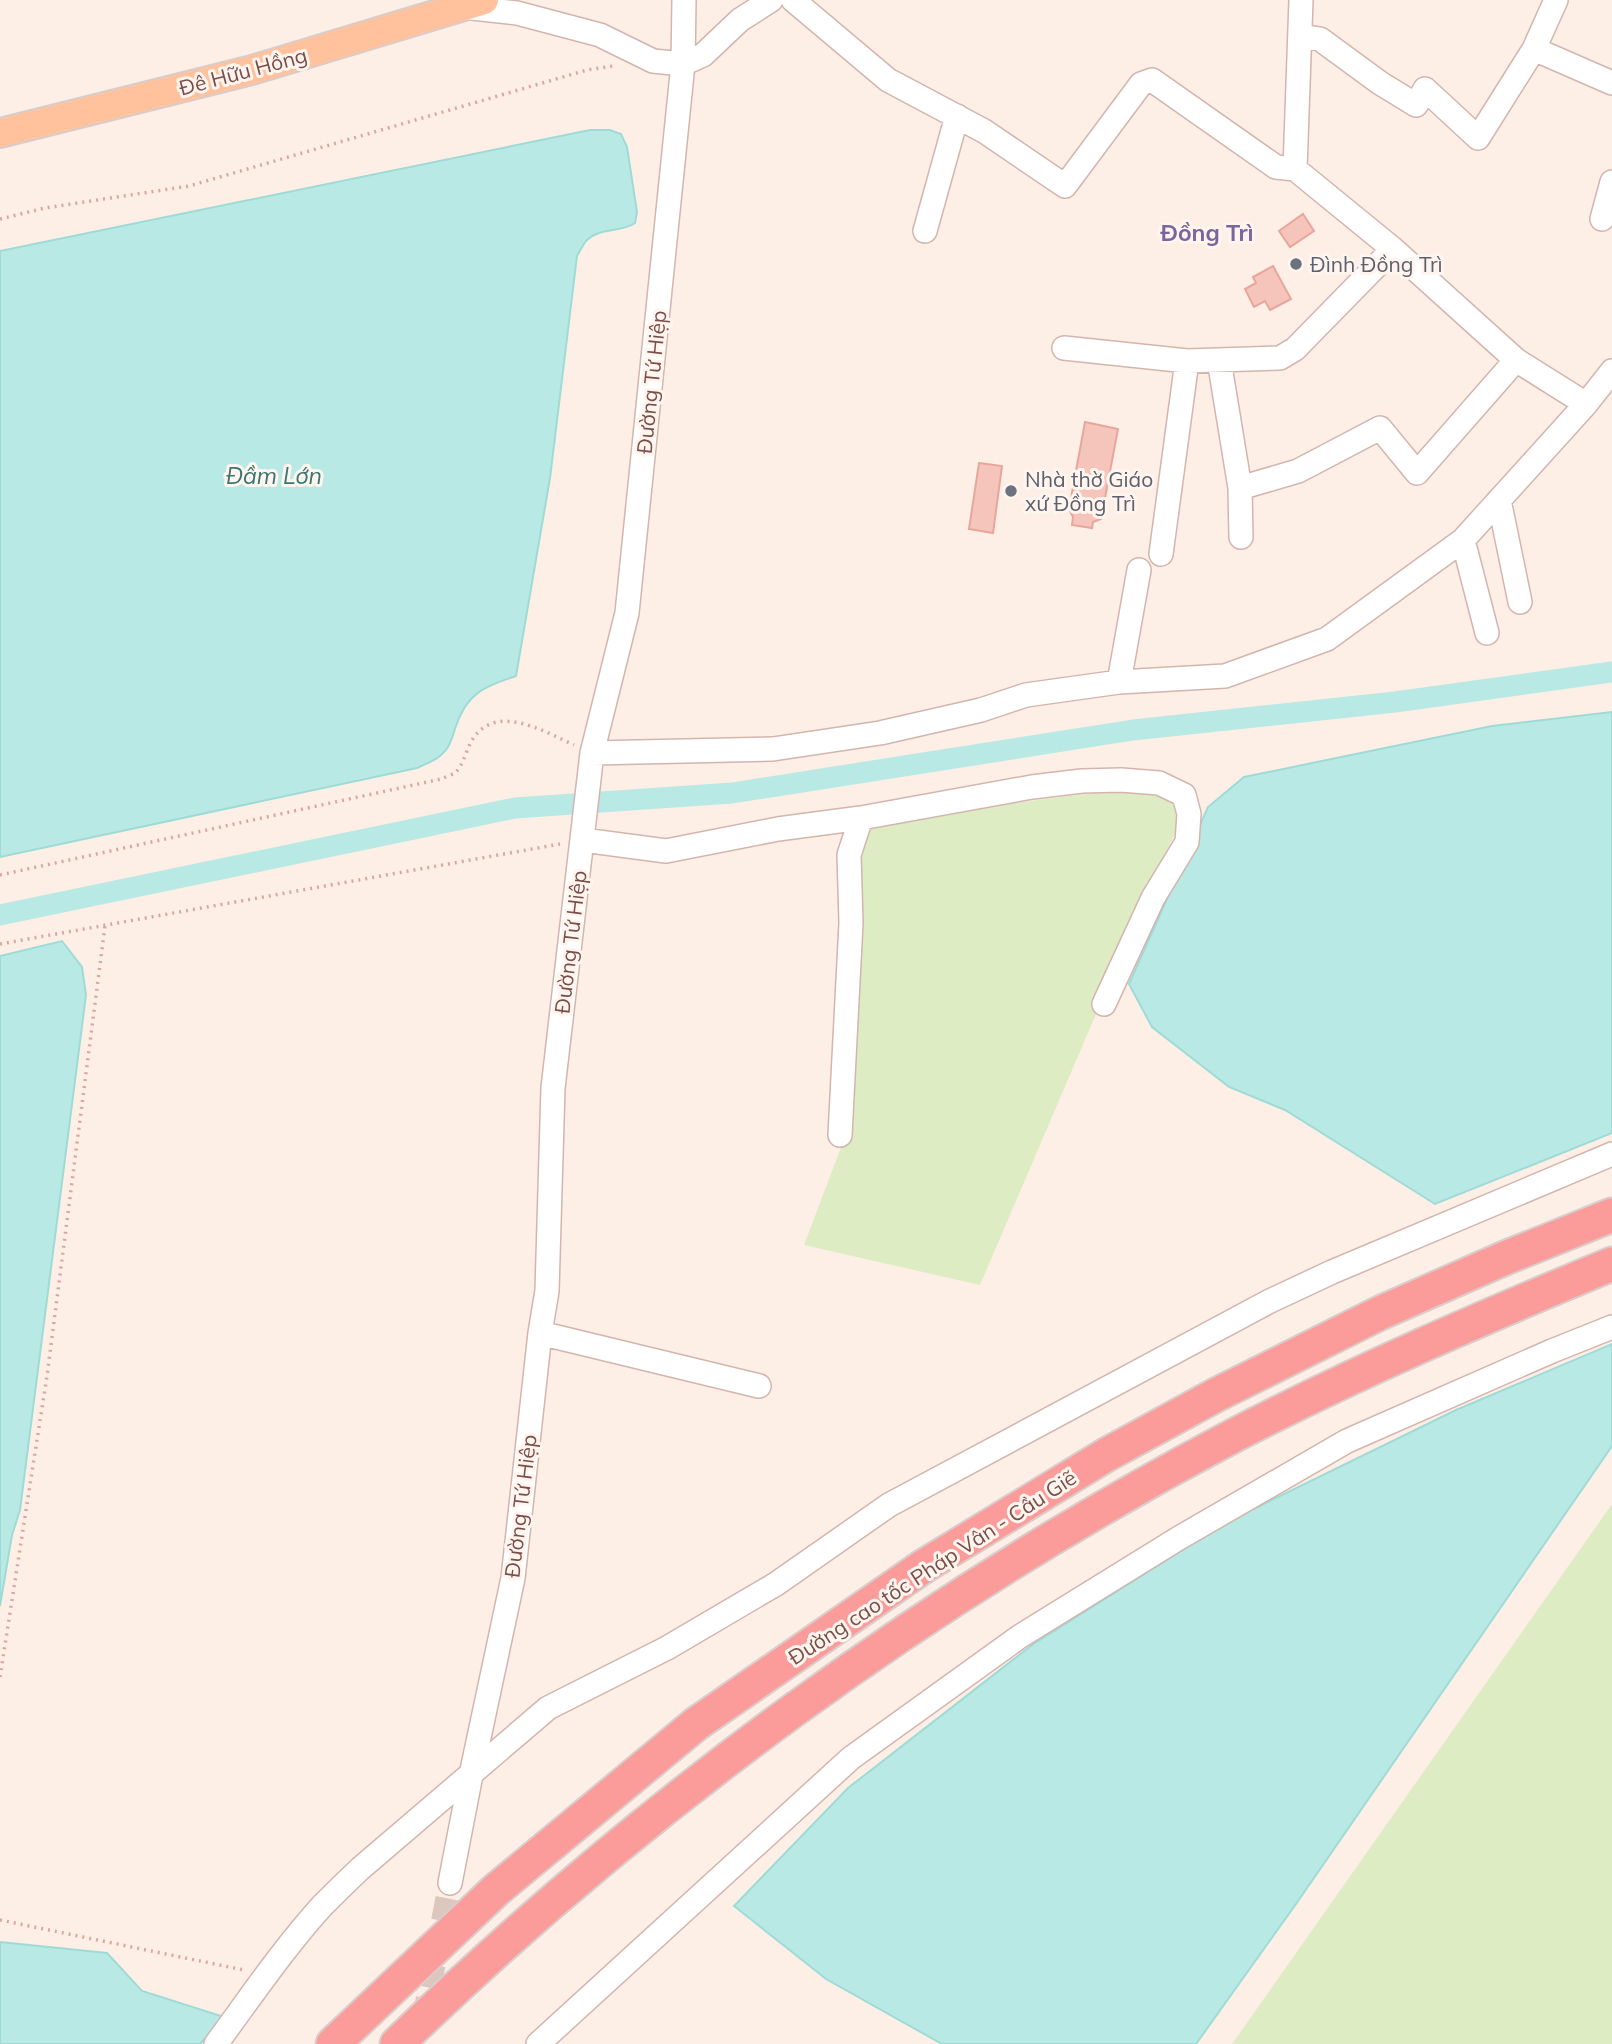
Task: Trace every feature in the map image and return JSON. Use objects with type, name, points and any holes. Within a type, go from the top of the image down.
[{"type":"highway","name":"Đường cao tốc Pháp Vân - Cầu Giẽ","points":[[333,2044],[496,1890],[696,1724],[924,1566],[1106,1455],[1216,1395],[1380,1313],[1612,1215]]},
{"type":"highway","name":"Đường cao tốc Pháp Vân - Cầu Giẽ","points":[[397,2044],[456,1986],[531,1921],[742,1748],[881,1649],[1011,1563],[1142,1486],[1354,1376],[1612,1264]]},
{"type":"main road","name":"Đê Hữu Hồng","points":[[0,134],[252,70],[474,4]]},
{"type":"street","name":"Đường Tứ Hiệp","points":[[450,1883],[513,1578],[547,1291],[553,1088],[591,760],[627,613],[683,64],[684,0]]},
{"type":"street","points":[[474,4],[600,35],[653,61],[683,64],[703,55],[740,20],[771,0]]},
{"type":"street","points":[[793,0],[888,80],[984,131],[1065,186],[1141,84],[1152,80],[1276,167],[1295,169],[1393,249],[1517,360],[1586,404]]},
{"type":"street","points":[[1295,169],[1301,0]]},
{"type":"street","points":[[1300,36],[1320,39],[1380,83],[1416,105],[1425,89],[1478,138],[1534,49],[1556,0]]},
{"type":"street","points":[[1534,49],[1612,82]]},
{"type":"street","points":[[925,231],[957,116]]},
{"type":"street","points":[[1602,219],[1612,182]]},
{"type":"street","points":[[1064,348],[1187,360],[1280,358],[1295,349],[1393,249]]},
{"type":"street","points":[[1161,554],[1187,360]]},
{"type":"street","points":[[1219,360],[1240,488],[1241,537]]},
{"type":"street","points":[[1240,488],[1298,471],[1380,428],[1417,473],[1517,360]]},
{"type":"street","points":[[591,760],[773,748],[880,733],[981,710],[1026,695],[1119,682],[1225,676],[1327,639],[1463,540],[1586,404],[1612,371]]},
{"type":"street","points":[[1499,500],[1520,602]]},
{"type":"street","points":[[1463,540],[1487,633]]},
{"type":"street","points":[[1119,682],[1139,570]]},
{"type":"street","points":[[583,840],[666,851],[778,829],[861,818],[1082,780],[1159,783],[1184,795],[1189,814],[1187,842],[1153,898],[1104,1004]]},
{"type":"street","points":[[840,1135],[850,923],[849,855],[861,818]]},
{"type":"street","points":[[216,2044],[321,1908],[361,1868],[548,1709],[667,1648],[776,1584],[889,1505],[1270,1301],[1612,1154]]},
{"type":"street","points":[[538,2044],[851,1758],[1019,1637],[1179,1538],[1347,1441],[1612,1326]]},
{"type":"street","points":[[540,1333],[759,1386]]},
{"type":"path","points":[[0,219],[45,208],[189,186],[587,70],[613,66]]},
{"type":"path","points":[[0,875],[441,779],[455,772],[481,728],[496,722],[513,721],[536,727],[591,760]]},
{"type":"path","points":[[0,944],[583,840]]},
{"type":"path","points":[[0,1677],[47,1376],[106,926]]},
{"type":"path","points":[[0,1920],[267,1975]]},
{"type":"green space","points":[[1142,787],[1178,799],[1175,833],[980,1285],[804,1245],[854,1113],[860,865],[871,821]]},
{"type":"green space","points":[[1612,1504],[1612,2044],[1232,2044]]},
{"type":"water","name":"Đầm Lớn","points":[[590,130],[610,130],[621,134],[627,147],[637,212],[635,223],[591,237],[577,256],[550,478],[516,676],[478,692],[460,715],[447,749],[436,759],[417,768],[0,857],[0,251]]},
{"type":"water","points":[[1612,712],[1612,1133],[1435,1204],[1285,1110],[1229,1087],[1152,1027],[1129,984],[1208,807],[1244,777],[1492,726]]},
{"type":"water","points":[[62,941],[82,967],[86,995],[20,1510],[12,1535],[0,1606],[0,956]]},
{"type":"water","points":[[1612,1344],[1612,1446],[1296,1904],[1196,2044],[942,2044],[826,1979],[734,1906],[848,1788],[1032,1645],[1225,1523],[1456,1410]]},
{"type":"water","points":[[0,1942],[107,1953],[142,1991],[224,2017],[200,2044],[0,2044]]},
{"type":"building","points":[[1303,214],[1314,231],[1290,247],[1279,231]]},
{"type":"building","points":[[1273,266],[1291,299],[1270,310],[1265,301],[1254,307],[1245,289],[1256,283],[1253,277]]},
{"type":"building","points":[[1085,422],[1118,429],[1101,519],[1093,522],[1092,528],[1072,525],[1073,517],[1069,509]]},
{"type":"building","points":[[979,463],[1002,466],[993,533],[969,529]]},
{"type":"waterway","points":[[0,915],[515,808],[732,793],[1133,730],[1395,702],[1612,672]]},
{"type":"tunnel","points":[[423,2021],[450,1883]]},
{"type":"place","name":"Đình Đồng Trì","points":[[1296,264]]},
{"type":"place","name":"Nhà thờ Giáo xứ Đồng Trì","points":[[1011,491]]},
{"type":"district","name":"Đồng Trì","points":[[1207,232]]}]
